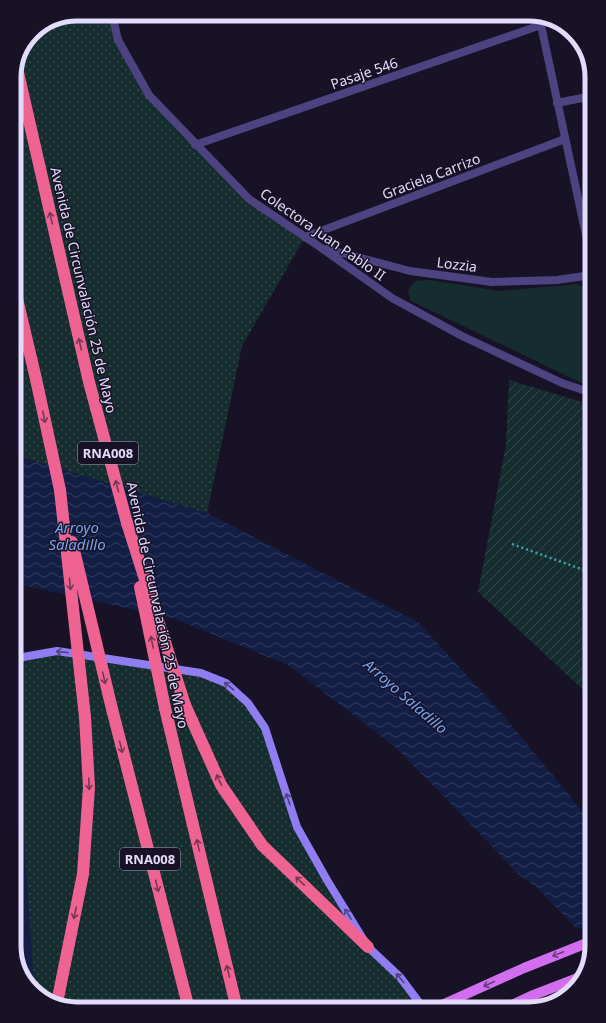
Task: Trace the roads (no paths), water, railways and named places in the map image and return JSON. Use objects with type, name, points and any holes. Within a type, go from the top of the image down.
[{"type":"highway","name":"Avenida de Circunvalación 25 de Mayo","points":[[21,85],[89,382],[127,523],[165,708],[235,1002]]},
{"type":"highway","name":"RNA008","points":[[21,316],[60,490],[112,709],[187,1002]]},
{"type":"highway","name":"RNA008","points":[[58,999],[83,874],[89,788],[85,717],[60,490]]},
{"type":"highway","points":[[127,523],[185,705],[222,785],[262,844],[368,947]]},
{"type":"main road","points":[[21,658],[57,651],[201,673],[226,683],[248,703],[265,728],[297,827],[327,880],[368,947],[400,977],[419,1002]]},
{"type":"main road","points":[[449,1002],[524,968],[585,944]]},
{"type":"main road","points":[[518,1002],[573,980]]},
{"type":"street","name":"Colectora Juan Pablo II","points":[[114,21],[118,40],[148,95],[249,199],[392,298],[462,336],[562,384],[585,391]]},
{"type":"street","name":"Pasaje 546","points":[[195,145],[541,25]]},
{"type":"street","points":[[541,25],[585,231]]},
{"type":"street","points":[[557,103],[585,97]]},
{"type":"street","name":"Graciela Carrizo","points":[[305,237],[565,139]]},
{"type":"street","name":"Lozzia","points":[[320,247],[410,271],[492,282],[557,280],[585,276]]},
{"type":"water","name":"Arroyo Saladillo","points":[[21,457],[207,513],[418,622],[502,714],[585,815],[585,934],[578,930],[536,887],[518,874],[394,746],[288,665],[175,619],[21,585]]},
{"type":"waterway","points":[[21,919],[24,964]]}]
